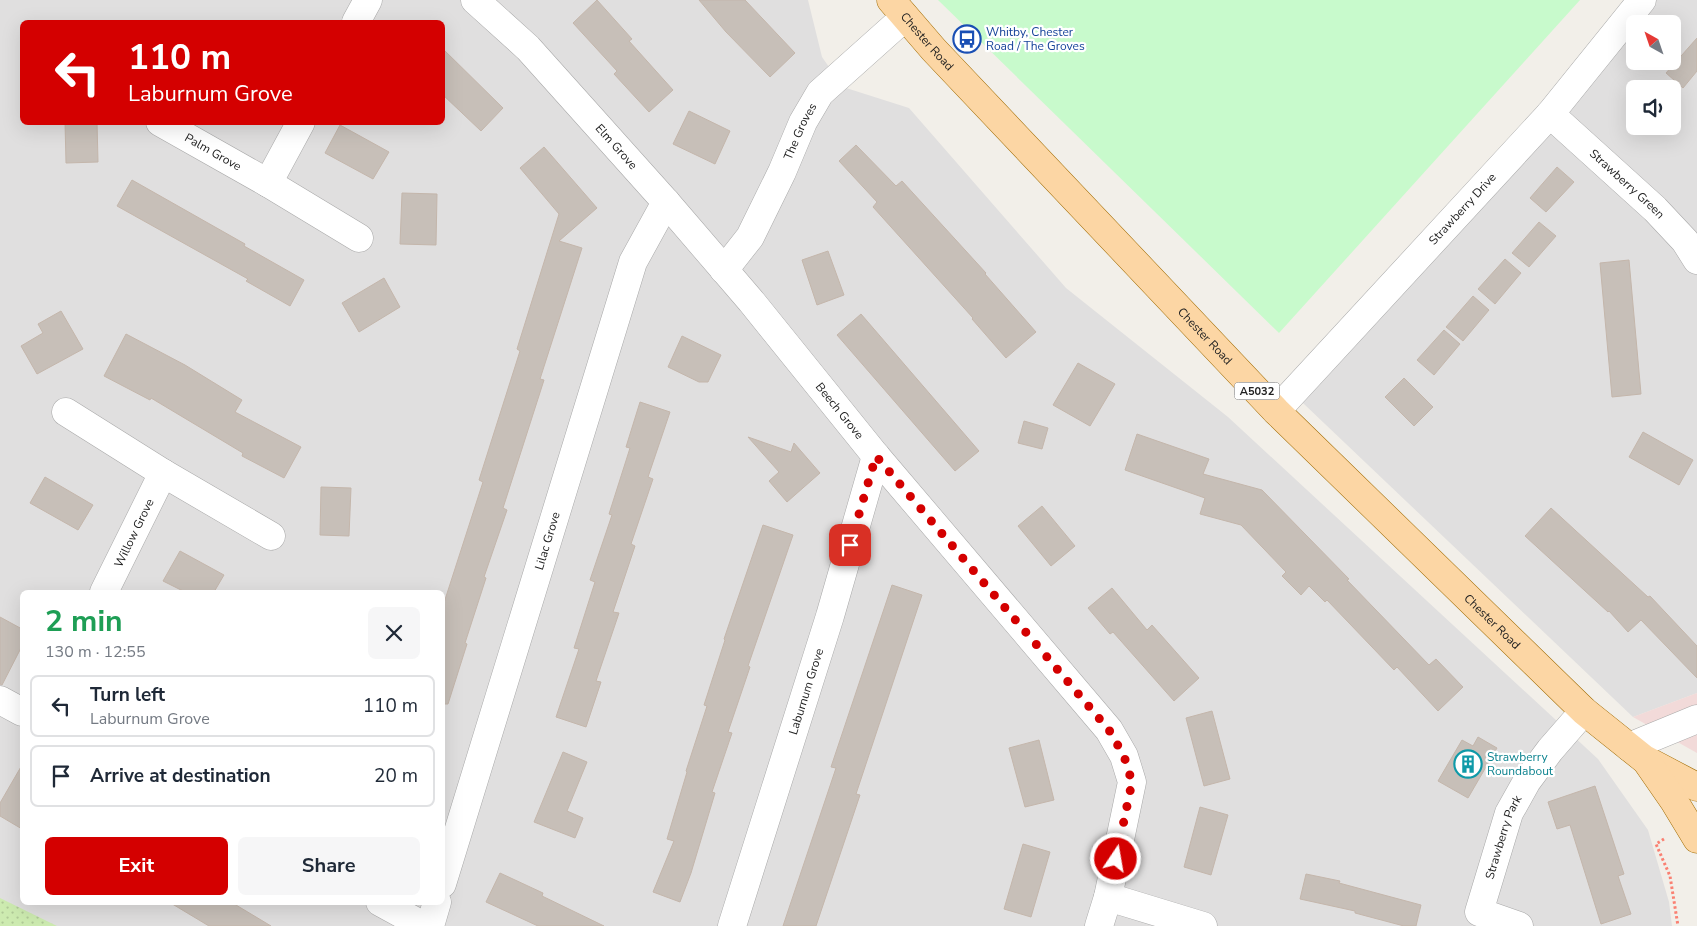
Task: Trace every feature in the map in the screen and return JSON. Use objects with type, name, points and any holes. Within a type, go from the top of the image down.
[{"type":"main road","name":"Chester Road","points":[[898,8],[941,57],[1276,411],[1584,711],[1637,753],[1697,786]]},
{"type":"main road","name":"Chester Road","points":[[1637,753],[1692,830]]},
{"type":"street","points":[[357,20],[368,0]]},
{"type":"street","name":"Elm Grove","points":[[474,0],[528,48],[666,202],[751,301]]},
{"type":"street","name":"Strawberry Drive","points":[[1276,411],[1550,114],[1642,0]]},
{"type":"street","name":"The Groves","points":[[724,270],[750,237],[782,172],[803,122],[820,92],[898,8]]},
{"type":"street","name":"Strawberry Green","points":[[1550,114],[1655,209],[1685,242],[1697,260]]},
{"type":"street","name":"Palm Grove","points":[[165,125],[268,183],[359,238]]},
{"type":"street","points":[[268,183],[299,125]]},
{"type":"street","name":"Lilac Grove","points":[[445,874],[633,262],[666,202]]},
{"type":"street","name":"Beech Grove","points":[[751,301],[876,456],[1109,730],[1124,756],[1132,782],[1108,897],[1099,926]]},
{"type":"street","points":[[66,412],[163,473],[271,536]]},
{"type":"street","name":"Laburnum Grove","points":[[732,926],[830,616],[876,456]]},
{"type":"street","name":"Willow Grove","points":[[105,590],[163,473]]},
{"type":"street","points":[[0,700],[20,711]]},
{"type":"street","name":"Strawberry Park","points":[[1519,926],[1479,912],[1510,813],[1527,781],[1550,750],[1584,711]]},
{"type":"street","points":[[1637,753],[1697,718]]},
{"type":"street","points":[[1108,897],[1203,926]]},
{"type":"street","points":[[386,905],[424,926]]},
{"type":"street","points":[[430,926],[436,905]]},
{"type":"path","points":[[1678,926],[1670,876],[1656,844],[1692,830]]},
{"type":"shaded area","points":[[0,0],[808,0],[822,57],[843,87],[909,108],[1066,288],[1228,417],[1598,759],[1648,830],[1669,902],[1672,926],[0,926]]},
{"type":"shaded area","points":[[1633,0],[1697,0],[1697,693],[1633,717],[1284,385],[1541,106]]},
{"type":"shaded area","points":[[1697,693],[1697,753],[1633,717]]},
{"type":"green space","points":[[938,0],[1580,0],[1279,333]]},
{"type":"green space","points":[[0,898],[57,926],[0,926]]},
{"type":"building","points":[[597,0],[632,39],[629,41],[673,90],[649,112],[614,74],[617,71],[573,23]]},
{"type":"building","points":[[699,0],[745,0],[795,53],[770,77],[726,32]]},
{"type":"building","points":[[1697,38],[1697,71],[1683,88],[1681,86],[1681,80],[1674,80],[1666,73],[1669,70],[1681,70],[1681,56]]},
{"type":"building","points":[[445,51],[503,108],[481,131],[445,97]]},
{"type":"building","points":[[689,111],[730,131],[715,164],[673,144]]},
{"type":"building","points":[[65,125],[97,125],[98,162],[66,163]]},
{"type":"building","points":[[340,125],[389,152],[373,179],[325,153]]},
{"type":"building","points":[[856,145],[896,186],[902,181],[986,273],[1036,332],[1006,358],[973,318],[873,207],[877,202],[839,161]]},
{"type":"building","points":[[544,147],[597,208],[559,241],[582,248],[540,379],[544,380],[503,508],[507,510],[484,577],[486,578],[465,643],[467,644],[448,704],[445,704],[445,600],[483,482],[479,480],[520,351],[517,349],[559,214],[520,168]]},
{"type":"building","points":[[1557,167],[1574,182],[1546,212],[1530,198]]},
{"type":"building","points":[[132,180],[304,280],[290,306],[246,281],[248,279],[117,206]]},
{"type":"building","points":[[402,193],[437,194],[436,245],[400,244]]},
{"type":"building","points":[[1539,222],[1556,236],[1529,267],[1512,253]]},
{"type":"building","points":[[828,251],[844,295],[817,305],[802,260]]},
{"type":"building","points":[[1505,259],[1521,273],[1495,304],[1478,289]]},
{"type":"building","points":[[1629,260],[1641,394],[1612,397],[1600,263]]},
{"type":"building","points":[[384,278],[400,307],[359,332],[342,303]]},
{"type":"building","points":[[1473,296],[1489,310],[1463,341],[1446,327]]},
{"type":"building","points":[[61,311],[83,349],[37,374],[21,346],[43,333],[38,324]]},
{"type":"building","points":[[861,314],[979,451],[955,471],[837,335]]},
{"type":"building","points":[[1444,330],[1460,344],[1434,375],[1417,360]]},
{"type":"building","points":[[126,334],[185,365],[242,400],[235,412],[301,447],[284,478],[242,456],[243,453],[151,398],[150,400],[104,376]]},
{"type":"building","points":[[682,336],[721,355],[708,382],[699,382],[668,367]]},
{"type":"building","points":[[1078,363],[1115,384],[1090,426],[1053,405]]},
{"type":"building","points":[[1404,378],[1433,407],[1414,426],[1385,397]]},
{"type":"building","points":[[640,402],[670,412],[648,477],[653,479],[631,544],[635,546],[613,612],[619,613],[596,681],[601,682],[586,727],[556,717],[579,649],[574,648],[595,582],[590,580],[612,515],[609,514],[630,448],[626,447]]},
{"type":"building","points":[[1024,421],[1048,428],[1042,449],[1018,443]]},
{"type":"building","points":[[1643,432],[1693,460],[1679,485],[1629,457]]},
{"type":"building","points":[[1137,434],[1209,459],[1203,474],[1262,490],[1429,665],[1436,659],[1463,687],[1438,711],[1397,667],[1394,670],[1327,600],[1325,602],[1309,586],[1301,595],[1282,576],[1286,572],[1241,525],[1200,514],[1205,498],[1125,470]]},
{"type":"building","points":[[748,437],[791,452],[794,443],[820,473],[787,502],[769,481],[779,472]]},
{"type":"building","points":[[45,477],[93,505],[78,530],[30,503]]},
{"type":"building","points":[[321,487],[351,488],[349,536],[320,535]]},
{"type":"building","points":[[1042,506],[1075,546],[1051,566],[1018,526]]},
{"type":"building","points":[[1551,508],[1648,597],[1650,596],[1697,646],[1697,678],[1641,620],[1628,632],[1609,611],[1525,536]]},
{"type":"building","points":[[763,525],[793,535],[748,666],[750,667],[728,732],[732,733],[712,792],[715,793],[691,873],[680,902],[653,892],[674,841],[667,839],[707,706],[704,705],[724,639]]},
{"type":"building","points":[[180,551],[224,575],[215,590],[181,590],[163,581]]},
{"type":"building","points":[[892,585],[922,595],[856,794],[860,795],[816,926],[783,926],[836,768],[831,767]]},
{"type":"building","points":[[1112,588],[1147,630],[1152,625],[1199,678],[1174,701],[1113,632],[1110,634],[1088,608]]},
{"type":"building","points":[[0,617],[20,628],[20,650],[2,685],[0,684]]},
{"type":"building","points":[[1212,711],[1230,779],[1204,786],[1186,718]]},
{"type":"building","name":"Strawberry Roundabout","points":[[1478,737],[1497,748],[1468,798],[1438,781],[1462,740],[1473,746]]},
{"type":"building","points":[[1039,740],[1054,800],[1025,807],[1009,748]]},
{"type":"building","points":[[563,752],[587,762],[567,811],[583,818],[575,838],[534,822]]},
{"type":"building","points":[[20,768],[20,828],[0,816],[0,803]]},
{"type":"building","points":[[1595,786],[1624,874],[1618,876],[1631,914],[1601,924],[1570,825],[1557,829],[1548,802]]},
{"type":"building","points":[[1200,807],[1228,815],[1211,875],[1184,867]]},
{"type":"building","points":[[1023,844],[1050,852],[1031,917],[1004,909]]},
{"type":"building","points":[[500,873],[543,893],[542,896],[604,926],[538,926],[486,902]]},
{"type":"building","points":[[1306,874],[1340,881],[1339,883],[1421,905],[1416,926],[1404,926],[1355,913],[1355,911],[1300,899]]},
{"type":"building","points":[[174,905],[236,905],[271,926],[209,926]]},
{"type":"place","name":"Whitby, Chester Road / The Groves","points":[[967,39]]},
{"type":"place","name":"Strawberry Roundabout","points":[[1468,764]]},
{"type":"route","points":[[850,545],[876,456],[1109,730],[1124,756],[1132,782],[1116,859]]}]
